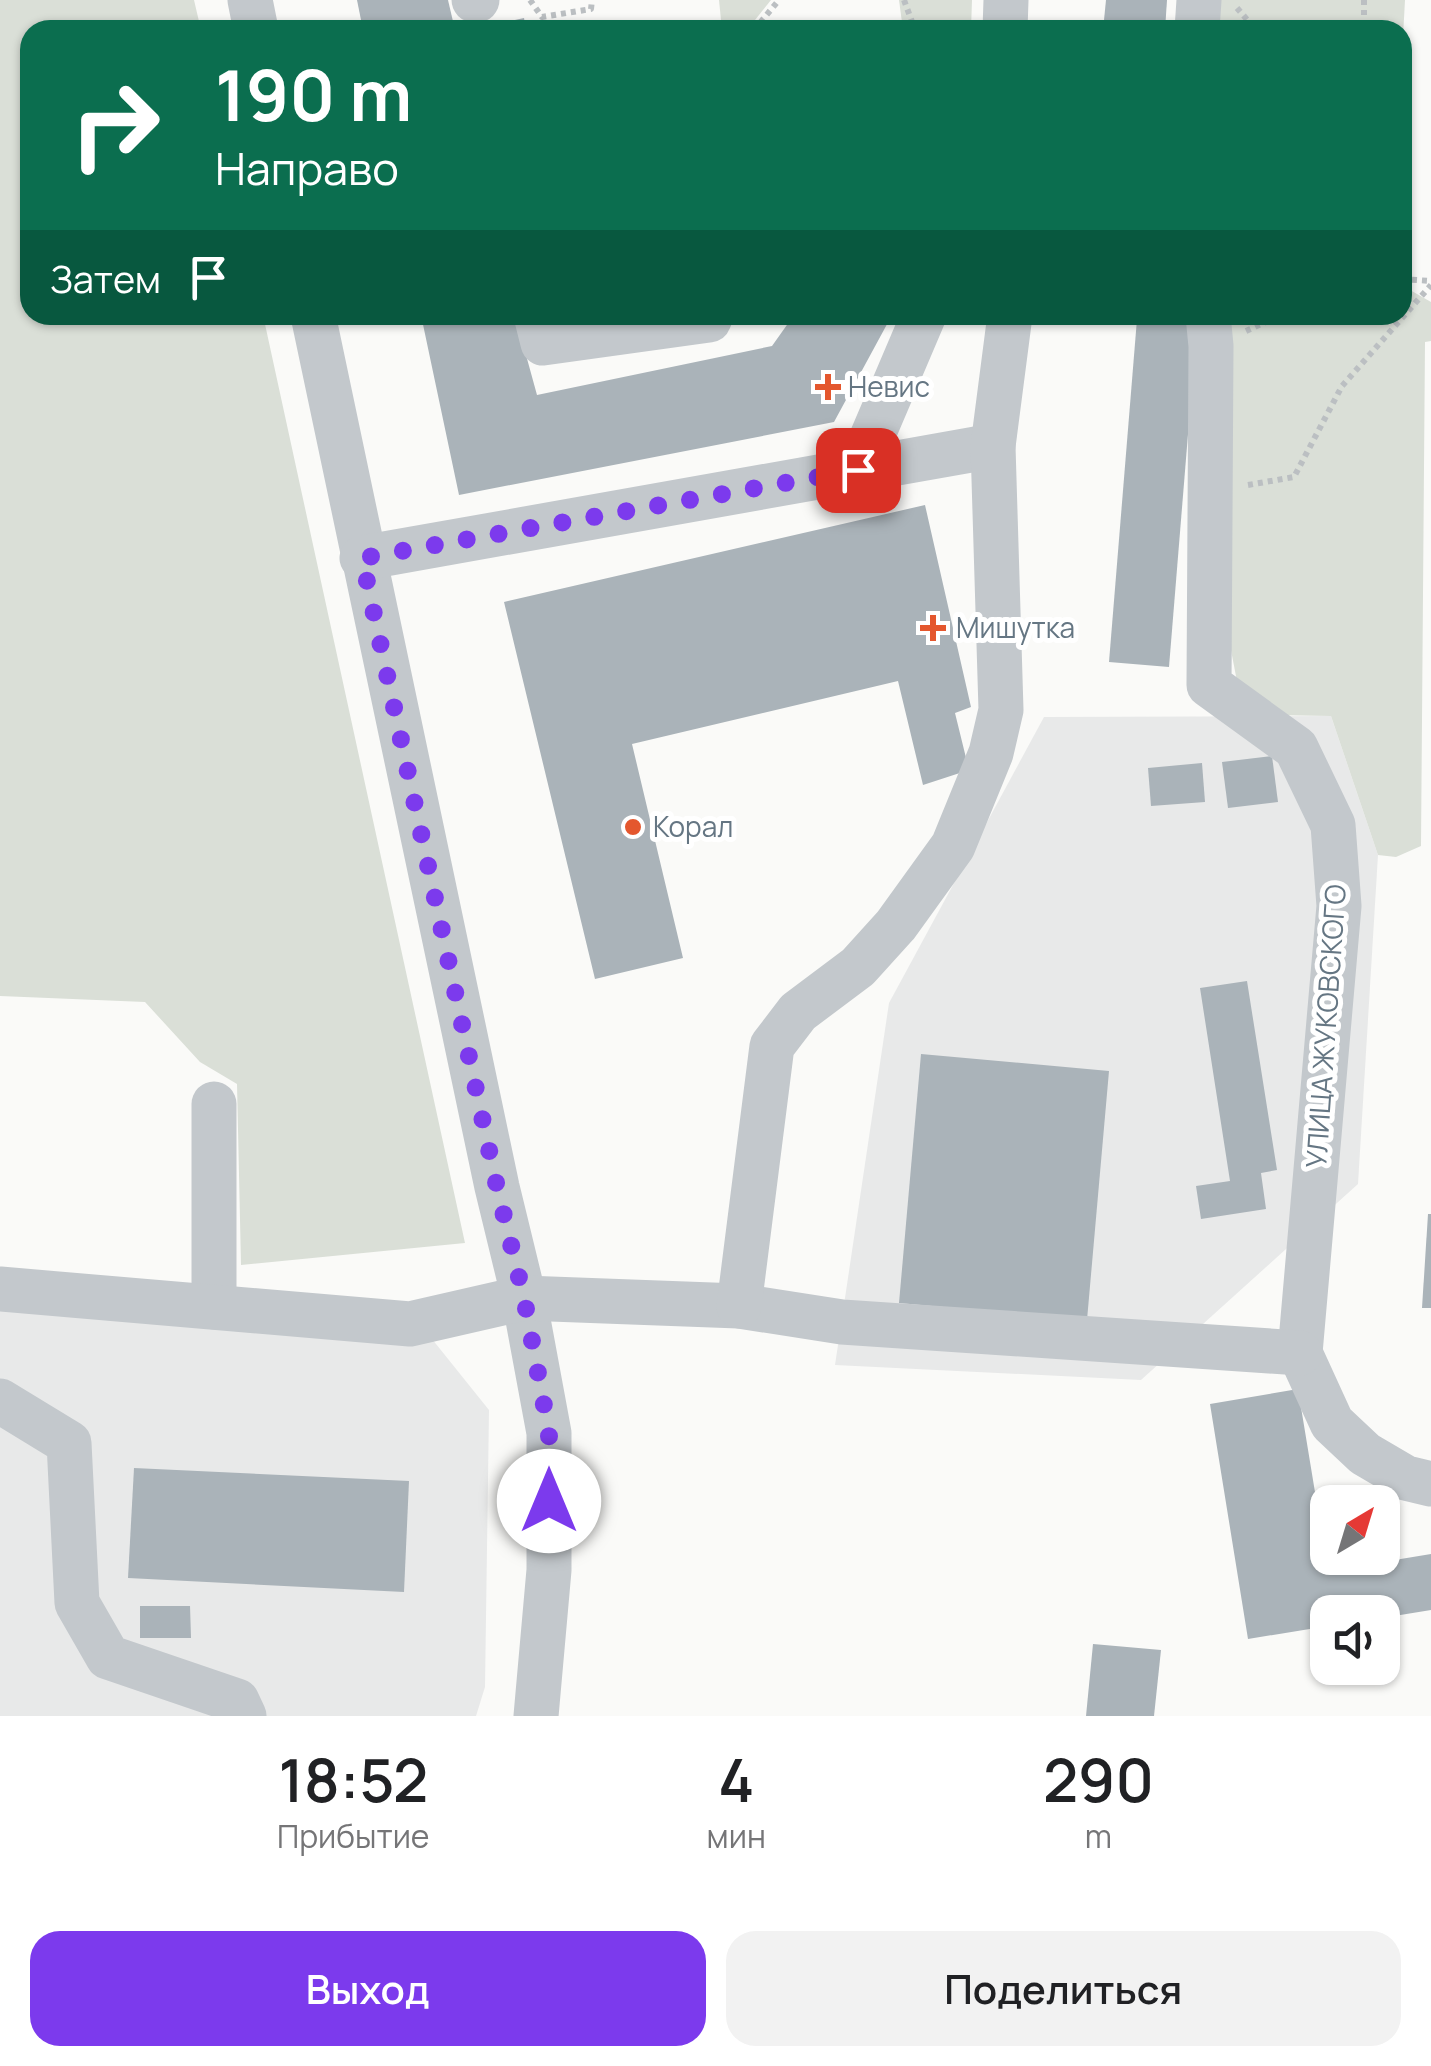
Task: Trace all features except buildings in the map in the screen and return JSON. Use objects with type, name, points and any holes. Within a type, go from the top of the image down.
[{"type":"street","points":[[315,325],[497,1187],[524,1298],[549,1432],[549,1570],[536,1716]]},
{"type":"street","points":[[538,325],[543,343],[673,325]]},
{"type":"street","points":[[858,470],[920,325]]},
{"type":"street","points":[[739,1306],[772,1046],[798,1012],[858,967],[896,925],[952,846],[991,753],[1001,710],[993,446],[1009,325]]},
{"type":"street","name":"УЛИЦА ЖУКОВСКОГО","points":[[1209,325],[1209,685],[1296,748],[1332,825],[1339,906],[1300,1353],[1332,1424],[1364,1454],[1406,1478],[1431,1484]]},
{"type":"street","points":[[362,558],[993,446]]},
{"type":"street","points":[[214,1104],[214,1307]]},
{"type":"street","points":[[0,1289],[410,1324],[524,1298],[739,1306],[842,1322],[1300,1353]]},
{"type":"street","points":[[0,1401],[69,1443],[77,1603],[108,1657],[237,1701],[244,1716]]},
{"type":"path","points":[[530,0],[542,18],[591,8],[592,0]]},
{"type":"path","points":[[762,20],[778,0]]},
{"type":"path","points":[[1230,0],[1247,20]]},
{"type":"path","points":[[1412,305],[1431,283]]},
{"type":"path","points":[[1208,492],[1294,476],[1342,386],[1395,325]]},
{"type":"shaded area","points":[[0,0],[194,0],[199,20],[20,20],[20,325],[265,325],[465,1243],[241,1265],[237,1084],[200,1062],[145,1002],[0,996]]},
{"type":"shaded area","points":[[719,0],[771,0],[755,20],[721,20]]},
{"type":"shaded area","points":[[899,0],[972,0],[971,20],[902,20]]},
{"type":"shaded area","points":[[1215,0],[1405,0],[1404,20],[1213,20]]},
{"type":"shaded area","points":[[1412,291],[1431,302],[1431,341],[1425,342],[1421,846],[1396,857],[1378,855],[1331,716],[1263,715],[1240,697],[1220,593],[1223,325],[1412,325]]},
{"type":"shaded area","points":[[1331,716],[1378,855],[1358,1184],[1141,1380],[835,1365],[889,1003],[1044,717]]},
{"type":"shaded area","points":[[0,1306],[432,1339],[489,1410],[485,1687],[476,1716],[0,1716]]},
{"type":"place","name":"Невис","points":[[828,387]]},
{"type":"place","name":"Мишутка","points":[[933,628]]},
{"type":"place","name":"Корал","points":[[633,827]]},
{"type":"route","points":[[549,1501],[549,1432],[524,1298],[362,558],[858,470]]}]
